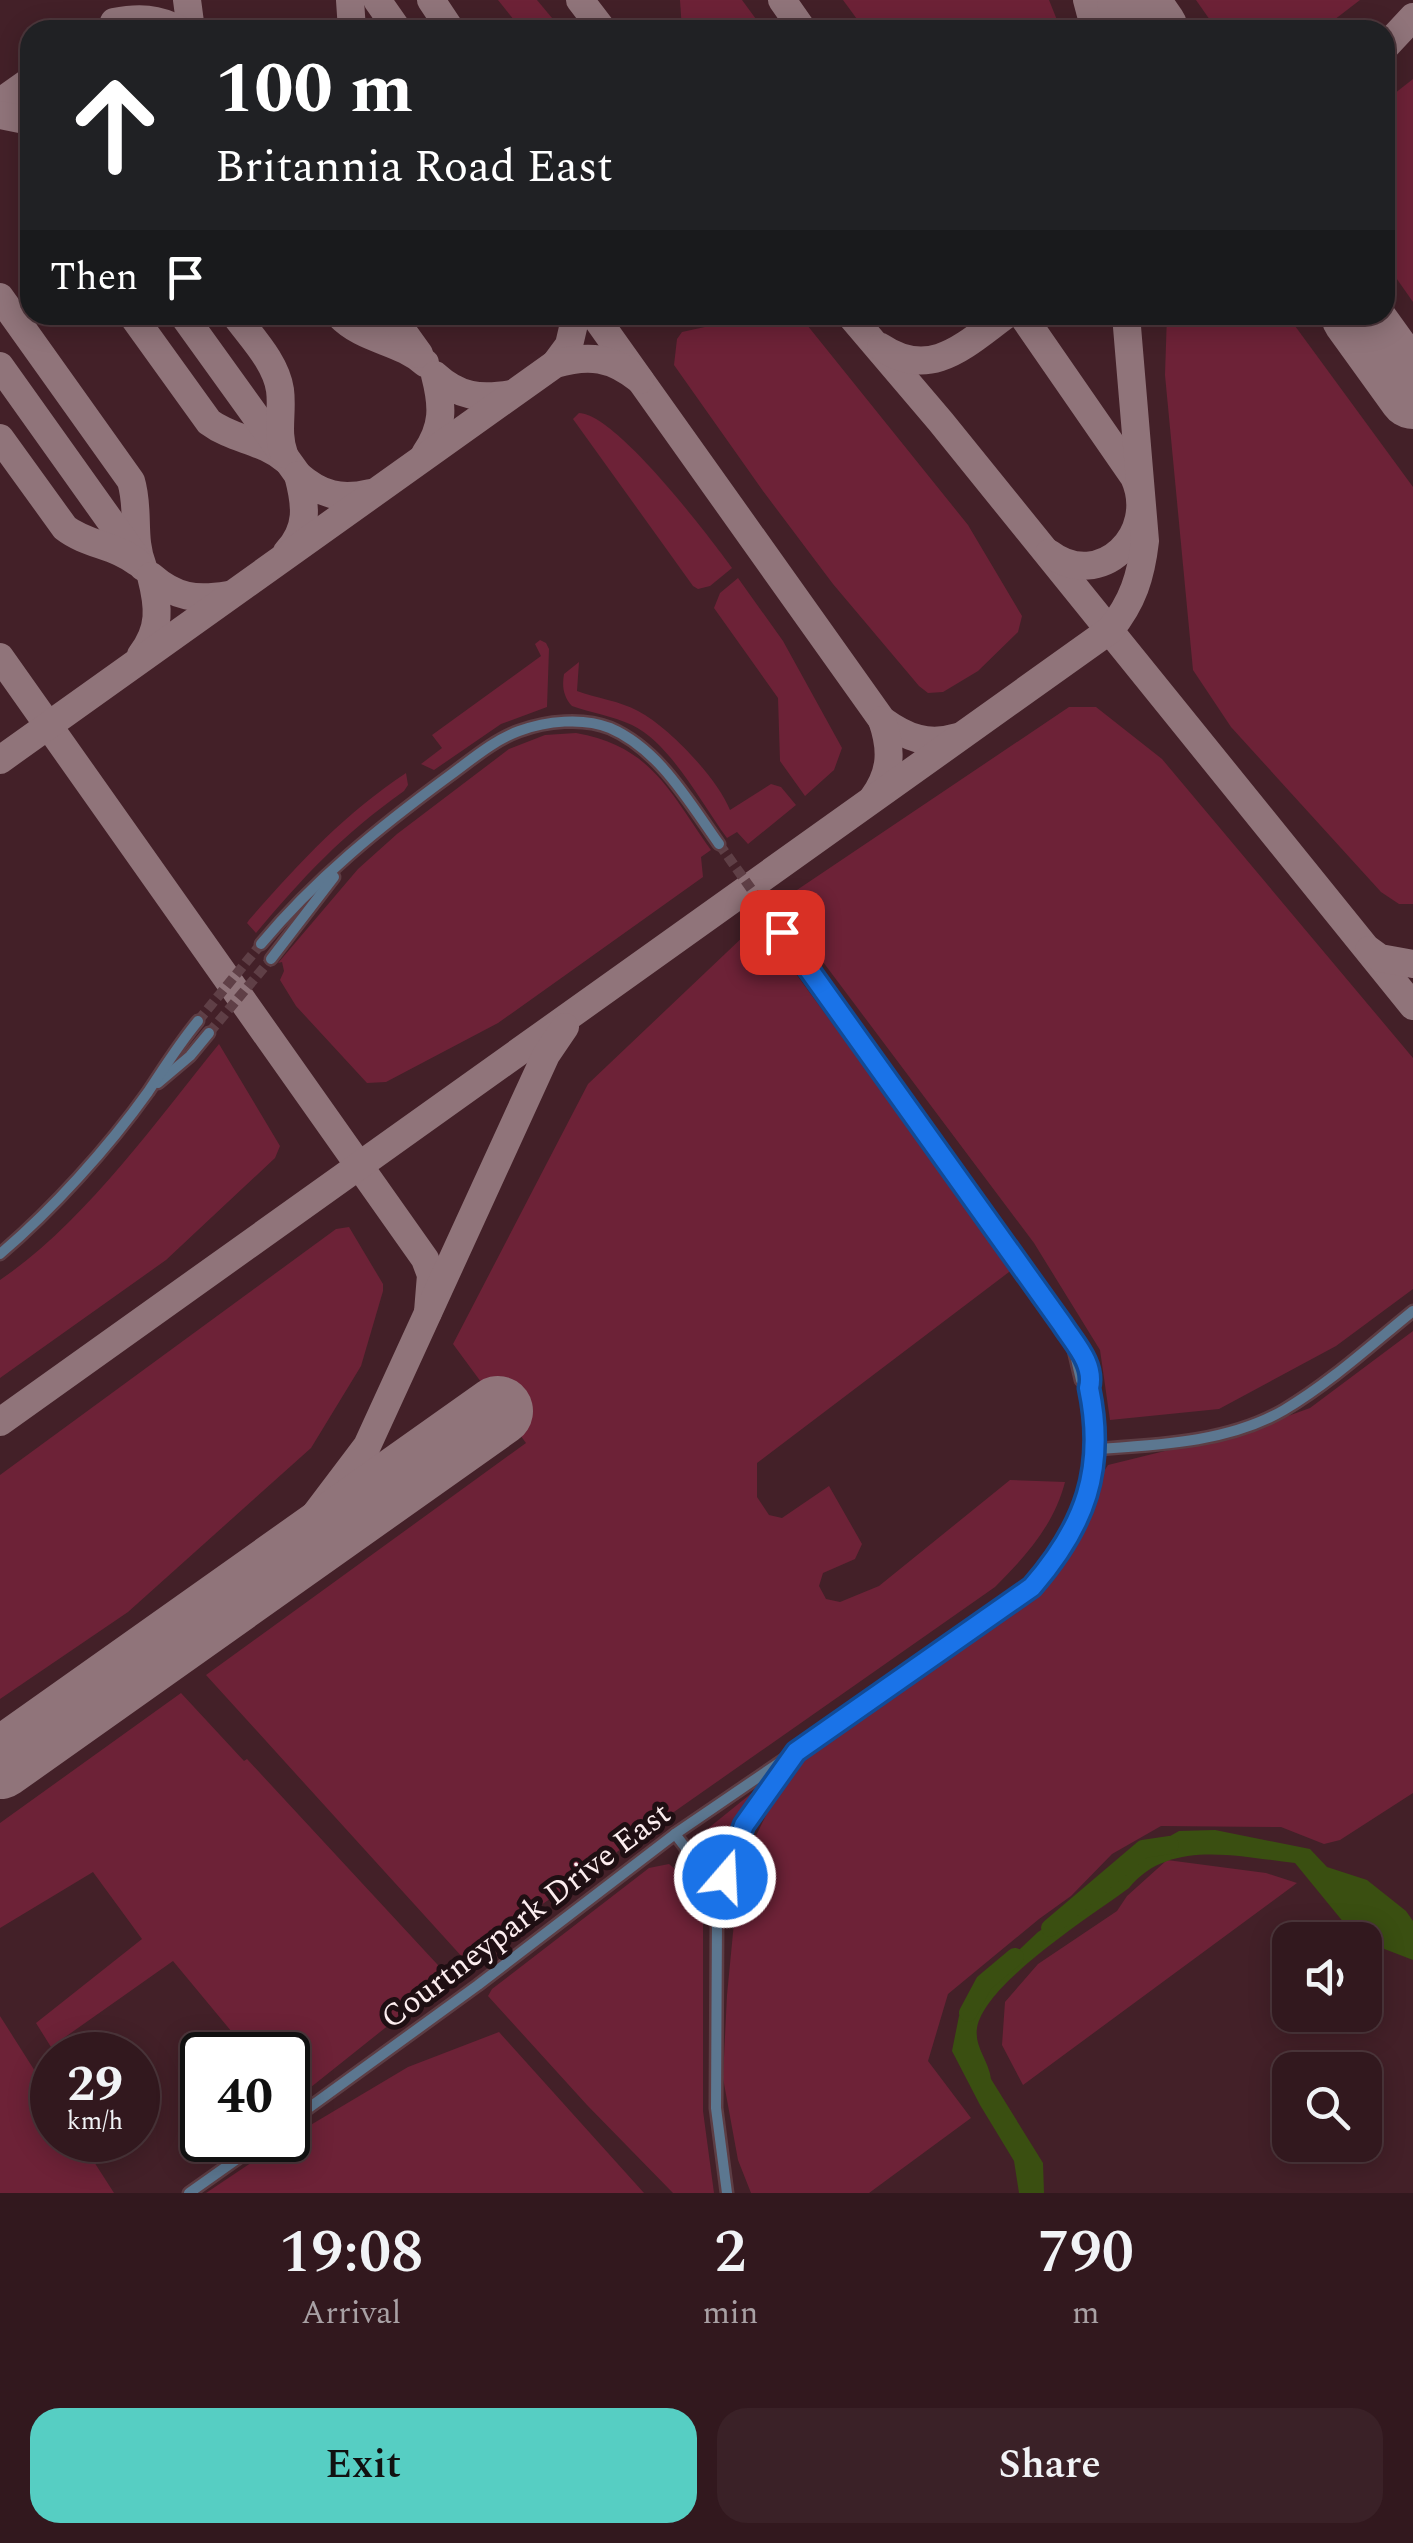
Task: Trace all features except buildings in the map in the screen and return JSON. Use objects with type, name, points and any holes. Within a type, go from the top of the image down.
[{"type":"street","points":[[262,944],[294,906],[375,831],[486,749],[518,731],[546,723],[582,722],[609,728],[643,749],[671,777],[718,844]]},
{"type":"street","points":[[271,959],[344,863]]},
{"type":"street","name":"Courtneypark Drive East","points":[[310,2107],[675,1834],[1032,1587],[1059,1556],[1078,1523],[1097,1449],[1089,1388],[1081,1380],[1073,1345],[1062,1324],[782,932]]},
{"type":"street","points":[[0,1254],[33,1226],[146,1094],[198,1021]]},
{"type":"street","points":[[146,1094],[190,1056],[209,1033]]},
{"type":"street","points":[[1097,1449],[1183,1442],[1246,1426],[1282,1411],[1337,1373],[1413,1311]]},
{"type":"street","points":[[727,2193],[716,2108],[717,1918],[730,1855],[744,1825],[796,1752]]},
{"type":"street","points":[[675,1834],[701,1868],[717,1918]]},
{"type":"street","points":[[189,2193],[233,2162]]},
{"type":"shaded area","points":[[498,0],[537,0],[554,20],[514,20]]},
{"type":"shaded area","points":[[680,0],[742,0],[757,20],[681,20]]},
{"type":"shaded area","points":[[843,0],[1049,0],[1057,20],[858,20]]},
{"type":"shaded area","points":[[1196,0],[1360,0],[1334,20],[1210,20]]},
{"type":"shaded area","points":[[1413,79],[1413,302],[1395,276],[1395,93]]},
{"type":"shaded area","points":[[714,325],[807,325],[968,525],[1022,616],[1018,632],[978,671],[943,692],[928,693],[919,686],[833,584],[674,365],[677,339],[682,332]]},
{"type":"shaded area","points":[[1167,325],[1294,325],[1413,487],[1413,904],[1399,904],[1381,892],[1231,727],[1193,670],[1165,375]]},
{"type":"shaded area","points":[[579,413],[615,433],[637,454],[732,568],[710,586],[693,586],[573,419]]},
{"type":"shaded area","points":[[738,578],[783,641],[842,748],[834,770],[805,796],[780,761],[778,698],[714,608],[720,593]]},
{"type":"shaded area","points":[[540,640],[549,649],[547,707],[501,724],[434,770],[421,764],[442,748],[432,735],[541,656],[535,644]]},
{"type":"shaded area","points":[[579,662],[577,691],[631,708],[664,729],[703,769],[730,810],[771,784],[781,787],[796,805],[748,844],[737,832],[727,838],[672,760],[646,734],[625,722],[572,706],[564,691],[564,674]]},
{"type":"shaded area","points":[[1069,707],[1096,707],[1162,759],[1413,1058],[1413,1289],[1336,1346],[1219,1409],[1110,1420],[1100,1350],[1034,1243],[790,918],[788,896]]},
{"type":"shaded area","points":[[576,733],[623,749],[657,775],[711,850],[701,857],[703,877],[498,1023],[386,1082],[367,1083],[296,1006],[280,980],[284,971],[282,962],[278,963],[358,869],[397,834],[509,749],[545,735]]},
{"type":"shaded area","points":[[406,773],[408,785],[404,791],[325,857],[256,933],[247,923],[285,879],[342,823]]},
{"type":"shaded area","points":[[760,925],[1013,1269],[757,1463],[757,1497],[769,1515],[782,1518],[829,1486],[862,1544],[855,1559],[823,1573],[819,1586],[826,1599],[840,1602],[879,1586],[1010,1480],[1065,1482],[1038,1539],[995,1587],[464,1959],[206,1675],[526,1443],[453,1344],[588,1084]]},
{"type":"shaded area","points":[[219,1044],[280,1146],[275,1158],[166,1260],[0,1378],[0,1280],[31,1257],[89,1201]]},
{"type":"shaded area","points":[[349,1227],[383,1284],[383,1291],[361,1366],[311,1448],[128,1612],[0,1699],[0,1475],[336,1229]]},
{"type":"shaded area","points":[[1413,1331],[1413,1793],[1340,1840],[1324,1844],[1281,1827],[1161,1826],[1112,1854],[1071,1896],[948,1994],[928,2061],[971,2118],[869,2193],[751,2193],[738,2160],[723,2078],[727,1995],[739,1871],[784,1778],[825,1731],[1029,1591],[1108,1465],[1246,1431],[1310,1408]]},
{"type":"shaded area","points":[[181,1693],[449,1977],[310,2088],[310,2032],[232,2032],[173,1961],[72,2032],[42,2032],[36,2023],[142,1939],[93,1872],[0,1928],[0,1823]]},
{"type":"shaded area","points":[[758,1788],[730,1837],[716,1869],[695,1839]]},
{"type":"shaded area","points":[[1215,1830],[1310,1849],[1327,1867],[1367,1880],[1413,1921],[1413,1960],[1382,1948],[1382,1922],[1343,1922],[1295,1863],[1206,1854],[1164,1862],[1145,1872],[1019,1971],[984,2010],[977,2028],[978,2041],[991,2079],[1043,2163],[1044,2193],[1019,2193],[1014,2161],[952,2051],[959,2016],[1000,1968],[1038,1932],[1095,1895],[1133,1857],[1179,1831]]},
{"type":"shaded area","points":[[1167,1860],[1266,1873],[1297,1883],[1023,2085],[1002,2045],[1005,2002],[1038,1964],[1117,1911],[1127,1896]]},
{"type":"shaded area","points":[[669,1864],[688,1880],[703,1911],[703,2111],[714,2193],[673,2193],[488,1996],[649,1868]]},
{"type":"shaded area","points":[[0,2016],[30,2063],[30,2162],[94,2162],[114,2193],[0,2193]]},
{"type":"shaded area","points":[[499,2032],[644,2193],[206,2193],[252,2162],[310,2162],[310,2125],[408,2067]]},
{"type":"waterway","points":[[1050,1928],[1143,1849],[1170,1845]]},
{"type":"waterway","points":[[968,2013],[984,1983],[1015,1957]]},
{"type":"taxiway","points":[[187,0],[190,20]]},
{"type":"taxiway","points":[[350,0],[351,20]]},
{"type":"taxiway","points":[[377,0],[391,20]]},
{"type":"taxiway","points":[[431,0],[444,20]]},
{"type":"taxiway","points":[[580,0],[595,20]]},
{"type":"taxiway","points":[[782,0],[796,20]]},
{"type":"taxiway","points":[[1087,0],[1092,20]]},
{"type":"taxiway","points":[[1395,36],[1413,17]]},
{"type":"taxiway","points":[[126,20],[148,20]]},
{"type":"taxiway","points":[[0,102],[20,88]]},
{"type":"taxiway","points":[[0,115],[20,119]]},
{"type":"taxiway","points":[[0,297],[131,481],[143,567]]},
{"type":"taxiway","points":[[139,325],[209,422],[286,460]]},
{"type":"taxiway","points":[[190,325],[298,475]]},
{"type":"taxiway","points":[[243,325],[278,380],[284,454]]},
{"type":"taxiway","points":[[351,325],[425,363]]},
{"type":"taxiway","points":[[398,325],[419,354]]},
{"type":"taxiway","points":[[555,364],[569,345],[574,325]]},
{"type":"taxiway","points":[[601,325],[882,720],[918,739],[958,737]]},
{"type":"taxiway","points":[[859,325],[1413,1006]]},
{"type":"taxiway","points":[[881,347],[899,357],[932,359],[962,347],[992,325]]},
{"type":"taxiway","points":[[1029,325],[1134,477],[1140,498],[1139,518],[1132,536],[1105,561],[1087,566],[1068,563],[1049,553]]},
{"type":"taxiway","points":[[0,1422],[1110,630],[1135,588],[1145,541],[1127,325]]},
{"type":"taxiway","points":[[0,760],[555,364],[600,360],[620,366],[640,380]]},
{"type":"taxiway","points":[[0,366],[138,560]]},
{"type":"taxiway","points":[[425,454],[436,435],[440,416],[435,375],[470,395],[511,394]]},
{"type":"taxiway","points":[[0,438],[65,528],[138,563]]},
{"type":"taxiway","points":[[287,552],[299,534],[304,516],[298,475],[332,494],[370,493]]},
{"type":"taxiway","points":[[141,655],[152,636],[156,617],[151,576],[187,596],[228,595]]},
{"type":"taxiway","points":[[0,657],[425,1259],[431,1275],[428,1312]]},
{"type":"taxiway","points":[[873,798],[884,779],[888,760],[882,720]]},
{"type":"taxiway","points":[[1369,950],[1380,958],[1413,964]]},
{"type":"taxiway","points":[[243,1591],[305,1528],[367,1446],[546,1055],[565,1027]]},
{"type":"runway","points":[[1132,0],[1146,20]]},
{"type":"runway","points":[[1363,325],[1413,394]]},
{"type":"runway","points":[[0,1764],[498,1411]]},
{"type":"tunnel","points":[[719,844],[782,932]]},
{"type":"tunnel","points":[[198,1021],[261,944]]},
{"type":"tunnel","points":[[209,1033],[271,959]]},
{"type":"route","points":[[725,1877],[744,1825],[796,1752],[1003,1610],[1032,1587],[1059,1556],[1078,1523],[1097,1449],[1089,1388],[1092,1379],[1084,1355],[1073,1345],[1062,1324],[782,932]]}]
